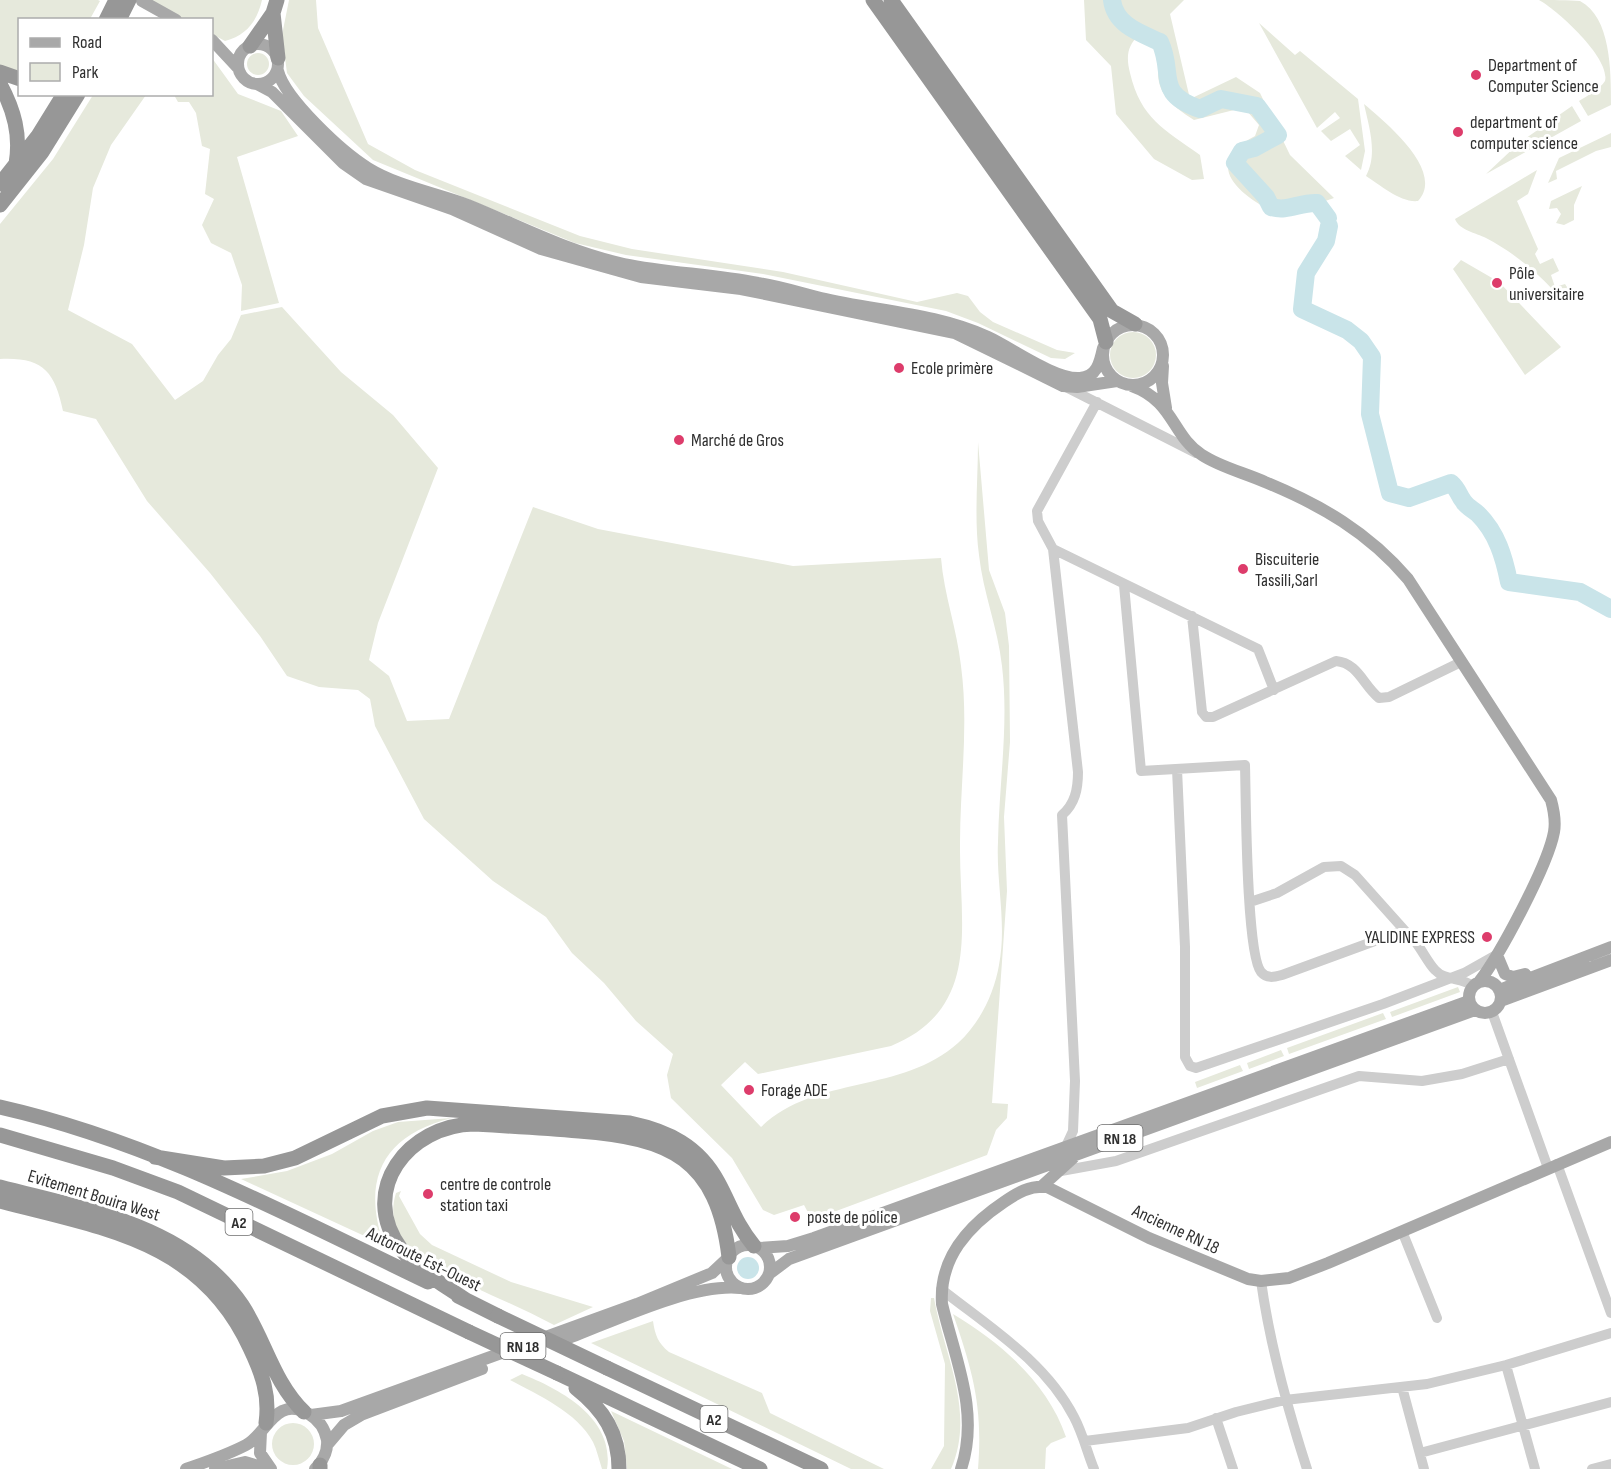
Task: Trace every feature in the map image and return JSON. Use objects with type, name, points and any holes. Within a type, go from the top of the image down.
[{"type":"highway","points":[[873,0],[1100,319],[1104,345]]},
{"type":"highway","points":[[891,0],[1112,310],[1134,324]]},
{"type":"highway","points":[[109,18],[124,6]]},
{"type":"highway","points":[[247,48],[275,6]]},
{"type":"highway","points":[[275,6],[278,64]]},
{"type":"highway","points":[[0,72],[18,78]]},
{"type":"highway","points":[[0,84],[14,114],[17,128],[15,166]]},
{"type":"highway","points":[[0,184],[63,96]]},
{"type":"highway","points":[[0,205],[42,152],[77,96]]},
{"type":"highway","name":"Autoroute Est-Ouest","points":[[0,1107],[92,1133],[225,1185],[821,1469]]},
{"type":"highway","points":[[156,1157],[224,1168],[264,1166],[295,1158],[382,1116],[427,1108],[630,1123],[660,1129],[695,1152],[717,1180],[737,1224],[756,1247]]},
{"type":"highway","points":[[466,1300],[409,1258],[392,1235],[387,1212],[386,1194],[390,1179],[407,1150],[423,1137],[452,1125],[474,1124],[621,1134],[661,1145],[685,1160],[706,1185],[724,1228],[729,1258]]},
{"type":"highway","name":"A2","points":[[0,1135],[113,1168],[178,1192],[760,1469]]},
{"type":"highway","name":"Evitement Bouira West","points":[[0,1187],[149,1230],[204,1264],[240,1302],[283,1389],[307,1413]]},
{"type":"highway","name":"Evitement Bouira West","points":[[0,1201],[143,1240],[191,1271],[210,1289],[245,1337],[266,1387],[264,1428]]},
{"type":"highway","points":[[557,1373],[594,1404],[608,1421],[617,1444],[619,1469]]},
{"type":"main road","points":[[124,6],[169,18]]},
{"type":"main road","points":[[213,39],[247,48]]},
{"type":"main road","points":[[213,40],[245,79],[272,92],[343,163],[366,178],[452,209],[541,249],[641,277],[741,289],[955,333],[1063,386],[1077,387],[1117,381],[1132,386],[1155,398],[1167,409],[1185,438],[1201,455],[1312,502],[1362,533],[1389,557],[1408,579],[1551,800],[1556,820],[1549,848],[1495,958],[1476,984],[1472,1005],[1484,1014],[1492,1012],[1498,992],[1495,958]]},
{"type":"main road","points":[[238,68],[240,55],[247,48],[256,44],[269,47],[278,64],[284,87],[325,132],[371,170],[468,206],[543,240],[624,264],[757,282],[860,307],[950,323],[987,336],[1068,377],[1089,377],[1099,366],[1104,345],[1120,327],[1134,324],[1155,334],[1164,355],[1161,383],[1167,409]]},
{"type":"main road","points":[[257,84],[269,81],[278,64]]},
{"type":"main road","points":[[1104,345],[1107,370],[1117,381]]},
{"type":"main road","points":[[1132,386],[1151,380],[1158,373],[1164,355]]},
{"type":"main road","points":[[1498,992],[1611,947]]},
{"type":"main road","points":[[1495,958],[1502,972],[1513,977],[1548,966],[1569,964]]},
{"type":"main road","points":[[1476,984],[1498,992],[1611,960]]},
{"type":"main road","name":"RN 18","points":[[756,1247],[788,1246],[814,1238],[1067,1144],[1472,1005]]},
{"type":"main road","name":"RN 18","points":[[769,1274],[789,1259],[1077,1154],[1472,1005]]},
{"type":"main road","name":"Ancienne RN 18","points":[[1041,1186],[1212,1266],[1261,1281],[1289,1278],[1611,1142]]},
{"type":"main road","points":[[961,1469],[968,1443],[969,1407],[945,1320],[941,1289],[954,1251],[971,1227],[1011,1197],[1041,1186],[1061,1171],[1077,1154]]},
{"type":"main road","points":[[740,1247],[756,1247],[769,1259],[769,1274],[764,1283],[755,1288],[740,1288],[729,1278],[726,1268],[729,1258],[740,1247]]},
{"type":"main road","name":"RN 18","points":[[307,1413],[341,1411],[637,1304],[712,1273],[729,1258]]},
{"type":"main road","name":"RN 18","points":[[327,1445],[352,1420],[422,1392],[684,1295],[707,1289],[740,1288]]},
{"type":"main road","points":[[186,1469],[243,1447],[283,1412],[307,1413],[323,1428],[327,1445],[318,1468]]},
{"type":"main road","points":[[264,1428],[260,1453],[270,1469]]},
{"type":"main road","points":[[215,1469],[245,1462],[270,1469]]},
{"type":"street","points":[[1063,386],[1201,455]]},
{"type":"street","points":[[1067,1144],[1073,1123],[1075,1081],[1062,815],[1070,808],[1078,785],[1078,772],[1053,549],[1038,521],[1037,511],[1097,402]]},
{"type":"street","points":[[1053,549],[1258,649],[1274,690]]},
{"type":"street","points":[[1124,585],[1141,771],[1245,765],[1250,902],[1256,960],[1262,972],[1271,977],[1406,932]]},
{"type":"street","points":[[1192,616],[1202,712],[1206,717],[1213,717],[1336,661],[1347,662],[1356,669],[1379,698],[1389,697],[1461,662]]},
{"type":"street","points":[[1177,769],[1185,947],[1185,1049],[1188,1065],[1196,1068],[1452,978],[1495,958]]},
{"type":"street","points":[[1250,902],[1277,893],[1324,867],[1341,866],[1355,875],[1406,932],[1437,973],[1476,984]]},
{"type":"street","points":[[1492,1012],[1611,1313]]},
{"type":"street","points":[[1061,1171],[1116,1161],[1359,1076],[1422,1081],[1462,1074],[1509,1059]]},
{"type":"street","points":[[1073,1123],[1078,1133],[1091,1136]]},
{"type":"street","points":[[1402,1231],[1437,1318]]},
{"type":"street","points":[[1261,1281],[1267,1325],[1285,1400],[1307,1469]]},
{"type":"street","points":[[941,1289],[1029,1359],[1064,1400],[1085,1441],[1094,1469]]},
{"type":"street","points":[[1085,1441],[1188,1428],[1216,1418],[1285,1400],[1427,1384],[1506,1365],[1611,1333]]},
{"type":"street","points":[[1506,1365],[1535,1469]]},
{"type":"street","points":[[1402,1387],[1424,1469]]},
{"type":"street","points":[[1420,1453],[1611,1402]]},
{"type":"street","points":[[1216,1418],[1233,1469]]},
{"type":"street","points":[[1592,1469],[1611,1464]]},
{"type":"green space","points":[[0,0],[100,1],[91,18],[18,18],[18,78],[0,72]]},
{"type":"green space","points":[[145,0],[262,0],[250,26],[239,35],[225,41],[213,35],[213,18],[182,18]]},
{"type":"green space","points":[[289,0],[316,0],[318,28],[368,144],[415,170],[580,236],[632,249],[783,272],[917,302],[957,293],[968,296],[980,312],[993,322],[1057,350],[1075,353],[1065,359],[1051,358],[978,323],[946,311],[763,274],[626,255],[575,243],[373,160],[304,96],[287,73],[282,35]]},
{"type":"green space","points":[[1084,0],[1184,0],[1170,14],[1190,99],[1236,77],[1260,93],[1290,155],[1334,198],[1281,216],[1254,201],[1242,191],[1233,181],[1228,170],[1230,159],[1238,147],[1255,136],[1259,125],[1247,111],[1234,110],[1194,120],[1183,113],[1168,100],[1161,88],[1158,75],[1160,55],[1157,44],[1153,37],[1139,35],[1132,43],[1128,57],[1135,89],[1147,112],[1156,122],[1200,155],[1204,179],[1192,180],[1154,159],[1116,114],[1111,66],[1086,40]]},
{"type":"green space","points":[[1539,0],[1580,1],[1598,19],[1607,46],[1611,77],[1611,105],[1588,116],[1579,101],[1603,84],[1605,71],[1600,60],[1581,35]]},
{"type":"green space","points":[[1259,23],[1295,55],[1300,51],[1358,99],[1365,151],[1361,170],[1345,156],[1360,145],[1350,129],[1331,141],[1321,131],[1340,118],[1335,112],[1317,128]]},
{"type":"green space","points":[[258,53],[266,56],[269,64],[266,72],[258,75],[250,72],[247,64],[250,56]]},
{"type":"green space","points":[[213,59],[238,94],[281,111],[298,136],[237,157],[279,303],[241,311],[242,285],[231,253],[211,243],[202,225],[214,199],[205,194],[210,149],[202,146],[196,113],[189,102],[178,102],[175,96],[213,96]]},
{"type":"green space","points":[[92,96],[145,96],[111,145],[93,188],[84,245],[68,310],[132,344],[175,400],[203,381],[218,355],[231,339],[241,315],[282,307],[341,372],[393,415],[438,468],[378,623],[369,660],[389,676],[407,721],[449,719],[533,507],[598,529],[793,566],[941,558],[959,652],[964,710],[960,822],[962,933],[960,961],[953,986],[940,1010],[920,1030],[891,1046],[758,1074],[745,1062],[721,1085],[761,1127],[783,1111],[807,1099],[911,1070],[935,1059],[966,1035],[985,1007],[994,987],[1002,934],[998,857],[1004,688],[1000,652],[981,569],[978,541],[976,513],[978,442],[989,570],[1005,613],[1009,646],[1010,742],[1004,817],[1007,891],[992,1103],[1008,1104],[1007,1118],[996,1130],[987,1155],[812,1220],[804,1205],[774,1215],[763,1210],[732,1158],[671,1098],[667,1075],[673,1054],[636,1021],[604,983],[572,953],[546,917],[493,881],[424,819],[375,726],[370,699],[358,690],[319,687],[287,676],[260,636],[210,573],[147,501],[96,419],[63,411],[51,376],[36,364],[14,359],[0,359],[0,224],[53,159]]},
{"type":"green space","points":[[1364,104],[1397,134],[1418,162],[1424,176],[1425,189],[1418,201],[1398,196],[1366,176],[1370,168],[1372,150]]},
{"type":"green space","points":[[1572,106],[1581,121],[1486,174],[1519,143]]},
{"type":"green space","points":[[1611,133],[1611,147],[1596,151],[1556,171],[1557,179],[1548,183],[1559,158]]},
{"type":"green space","points":[[1537,170],[1528,194],[1517,201],[1538,249],[1535,254],[1540,264],[1553,258],[1559,271],[1551,275],[1555,287],[1565,284],[1571,293],[1563,301],[1518,258],[1486,238],[1464,229],[1455,219]]},
{"type":"green space","points":[[1582,186],[1574,205],[1574,220],[1564,225],[1556,223],[1561,214],[1557,208],[1549,209],[1551,201]]},
{"type":"green space","points":[[1461,260],[1499,282],[1561,347],[1525,375],[1453,269]]},
{"type":"green space","points":[[1133,332],[1149,339],[1156,355],[1149,371],[1133,378],[1117,371],[1110,355],[1117,339]]},
{"type":"green space","points":[[1458,987],[1460,992],[1392,1017],[1390,1012]]},
{"type":"green space","points":[[1383,1013],[1386,1019],[1289,1054],[1287,1048]]},
{"type":"green space","points":[[1281,1050],[1284,1056],[1249,1069],[1247,1063]]},
{"type":"green space","points":[[1240,1065],[1243,1071],[1197,1088],[1195,1082]]},
{"type":"green space","points":[[452,1118],[428,1126],[409,1136],[394,1148],[384,1163],[377,1180],[375,1200],[377,1221],[384,1245],[241,1179],[287,1171],[332,1154],[373,1131],[398,1122]]},
{"type":"green space","points":[[401,1191],[399,1196],[420,1234],[432,1245],[511,1282],[593,1307],[554,1325],[439,1269],[408,1245],[398,1230],[393,1213],[396,1193]]},
{"type":"green space","points":[[931,1298],[934,1298],[956,1383],[959,1404],[958,1447],[951,1469],[931,1469],[944,1446],[945,1364],[930,1311]]},
{"type":"green space","points":[[953,1314],[1005,1351],[1035,1382],[1058,1417],[1066,1437],[1051,1443],[1046,1448],[1045,1469],[978,1469],[978,1408],[971,1372]]},
{"type":"green space","points":[[653,1321],[658,1338],[669,1352],[762,1393],[770,1413],[884,1469],[851,1469],[591,1343]]},
{"type":"green space","points":[[522,1374],[569,1398],[594,1421],[603,1435],[607,1451],[607,1469],[602,1469],[593,1442],[577,1422],[556,1405],[510,1380]]},
{"type":"green space","points":[[611,1411],[732,1469],[627,1469],[624,1441]]},
{"type":"green space","points":[[293,1423],[308,1429],[314,1444],[308,1459],[293,1465],[278,1459],[272,1444],[278,1429]]},
{"type":"water","points":[[744,1257],[752,1257],[759,1264],[759,1272],[752,1279],[744,1279],[737,1272],[737,1264]]},
{"type":"waterway","points":[[1112,0],[1114,9],[1123,22],[1160,42],[1168,82],[1176,96],[1200,109],[1221,99],[1257,106],[1278,135],[1254,148],[1242,151],[1235,163],[1266,197],[1271,207],[1283,208],[1317,203],[1328,218]]},
{"type":"waterway","points":[[1329,226],[1326,241],[1306,273],[1302,309],[1347,330],[1361,341],[1372,357],[1370,414],[1390,493],[1409,498],[1451,483],[1465,504],[1485,521],[1495,537],[1509,582],[1580,592],[1611,609]]},
{"type":"place","name":"Department of Computer Science","points":[[1476,75]]},
{"type":"place","name":"department of computer science","points":[[1458,132]]},
{"type":"place","name":"Pôle universitaire","points":[[1497,283]]},
{"type":"place","name":"Ecole primère","points":[[899,368]]},
{"type":"place","name":"Marché de Gros","points":[[679,440]]},
{"type":"place","name":"Biscuiterie Tassili,Sarl","points":[[1243,569]]},
{"type":"place","name":"YALIDINE EXPRESS","points":[[1487,937]]},
{"type":"place","name":"Forage ADE","points":[[749,1090]]},
{"type":"place","name":"centre de controle station taxi","points":[[428,1194]]},
{"type":"place","name":"poste de police","points":[[795,1217]]}]
